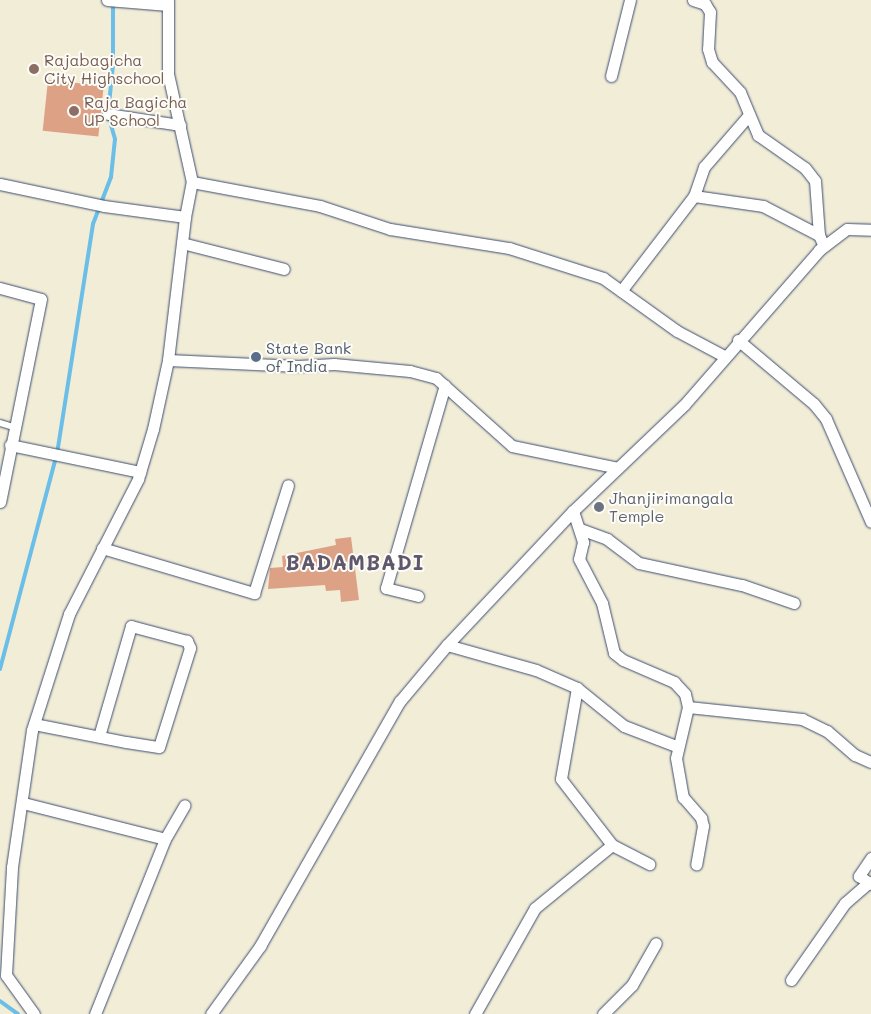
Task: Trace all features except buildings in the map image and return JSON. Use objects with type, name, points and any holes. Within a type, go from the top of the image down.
[{"type":"street","points":[[34,1014],[6,975],[12,867],[34,724],[68,614],[140,472],[153,429],[168,360],[185,217],[192,182],[168,74],[168,3],[107,0]]},
{"type":"street","points":[[611,76],[630,0]]},
{"type":"street","points":[[693,0],[705,4],[710,12],[707,28],[712,62],[740,92],[748,116],[758,135],[806,168],[815,181],[819,235],[824,246]]},
{"type":"street","points":[[108,114],[180,125]]},
{"type":"street","points":[[621,291],[694,196],[704,167],[748,116]]},
{"type":"street","points":[[192,182],[320,206],[390,229],[509,248],[603,278],[677,330],[724,356]]},
{"type":"street","points":[[0,184],[104,206],[185,217]]},
{"type":"street","points":[[694,196],[763,206],[819,235]]},
{"type":"street","points":[[211,1014],[260,946],[400,701],[447,645],[573,511],[684,405],[738,340],[824,246],[847,229],[871,230]]},
{"type":"street","points":[[182,243],[284,269]]},
{"type":"street","points":[[0,288],[41,299],[10,444],[0,502]]},
{"type":"street","points":[[738,340],[814,404],[826,419],[871,522]]},
{"type":"street","points":[[168,360],[298,366],[376,366],[427,376],[445,385],[512,446],[618,468]]},
{"type":"street","points":[[418,596],[386,588],[445,385]]},
{"type":"street","points":[[10,444],[140,472]]},
{"type":"street","points":[[102,548],[254,593],[288,485]]},
{"type":"street","points":[[573,511],[583,542],[579,558],[602,603],[614,653],[622,660],[674,682],[685,694],[688,707],[676,746],[683,797],[701,818],[703,826],[696,864]]},
{"type":"street","points":[[580,529],[607,539],[639,563],[742,585],[794,603]]},
{"type":"street","points":[[34,724],[99,736],[159,747],[190,648],[187,641],[131,626],[99,736]]},
{"type":"street","points":[[447,645],[521,664],[577,688],[624,726],[676,746]]},
{"type":"street","points":[[577,688],[560,780],[612,845],[649,864]]},
{"type":"street","points":[[688,707],[802,719],[827,731],[855,755],[871,762]]},
{"type":"street","points":[[22,802],[165,839]]},
{"type":"street","points":[[95,1014],[165,839],[185,805]]},
{"type":"street","points":[[475,1014],[535,908],[612,845]]},
{"type":"street","points":[[791,980],[845,903],[870,883],[859,876],[871,858]]},
{"type":"street","points":[[603,1014],[632,985],[656,943]]},
{"type":"lane","points":[[0,423],[14,427]]},
{"type":"waterway","points":[[0,669],[57,454],[93,224],[111,177],[115,139],[108,114],[113,65],[113,3]]},
{"type":"waterway","points":[[0,1001],[18,1014]]},
{"type":"place","name":"Rajabagicha City Highschool","points":[[34,69]]},
{"type":"place","name":"Raja Bagicha UP School","points":[[74,111]]},
{"type":"place","name":"State Bank of India","points":[[256,357]]},
{"type":"place","name":"Jhanjirimangala Temple","points":[[599,507]]},
{"type":"district","name":"BADAMBADI","points":[[355,562]]}]
